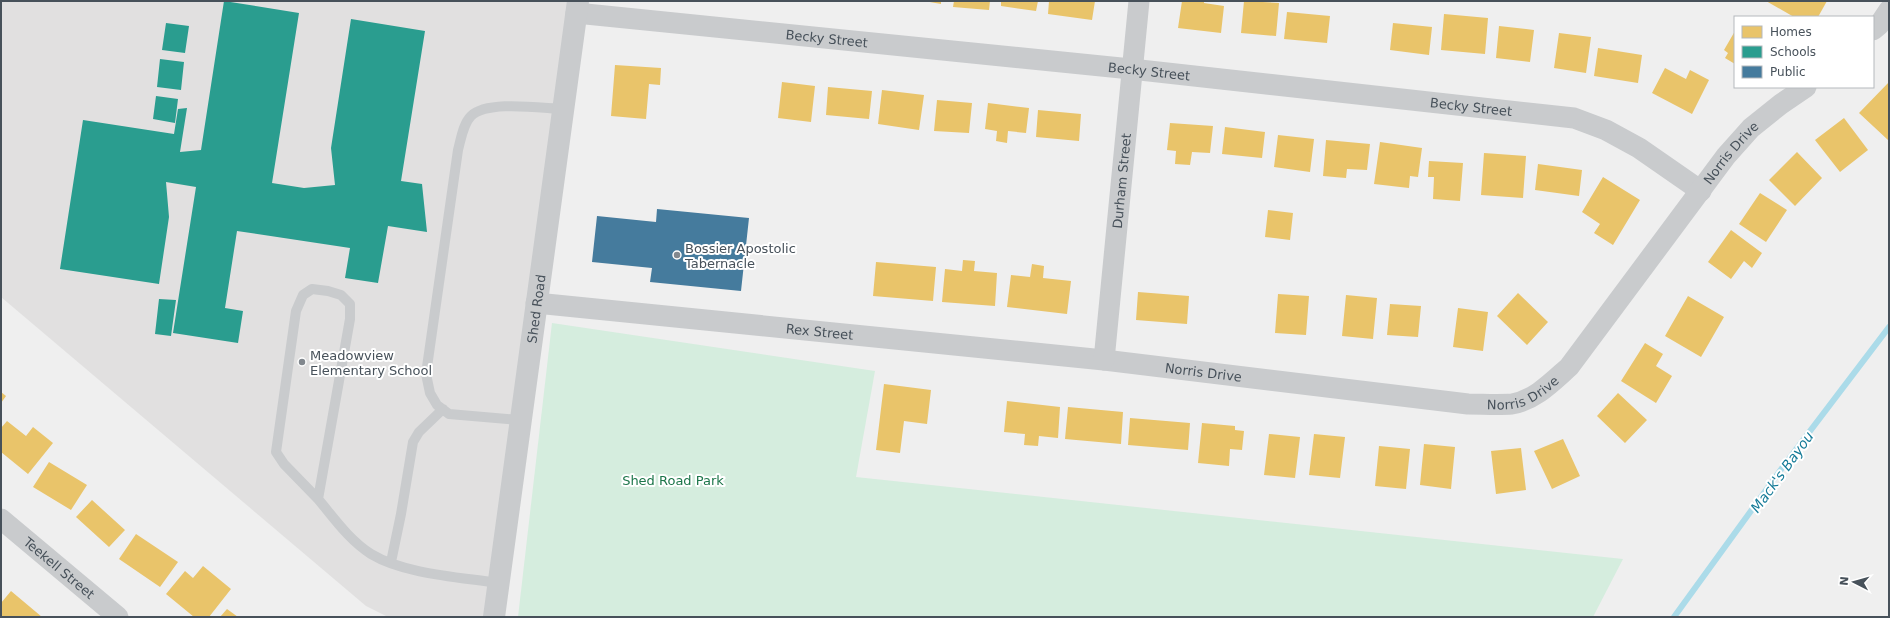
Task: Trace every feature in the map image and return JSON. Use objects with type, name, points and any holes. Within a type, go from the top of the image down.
[{"type":"street","name":"Durham Street","points":[[1104,360],[1139,1]]},
{"type":"street","name":"Becky Street","points":[[577,7],[1574,118],[1606,130],[1639,148],[1701,191]]},
{"type":"street","name":"Shed Road","points":[[494,617],[577,7]]},
{"type":"street","points":[[1874,29],[1879,25],[1889,10]]},
{"type":"street","name":"Norris Drive","points":[[1104,360],[1468,404],[1512,404],[1529,398],[1546,388],[1569,367],[1726,156],[1750,128],[1805,88]]},
{"type":"street","name":"Rex Street","points":[[536,303],[1104,360]]},
{"type":"street","name":"Teekell Street","points":[[1,519],[118,617]]},
{"type":"lane","points":[[520,420],[449,414],[437,405],[430,393],[426,374],[458,150],[465,127],[471,116],[483,109],[505,106],[562,109]]},
{"type":"lane","points":[[318,499],[350,319],[350,304],[341,295],[328,291],[312,289],[303,295],[296,312],[276,452],[284,464],[318,499],[346,532],[371,554],[421,572],[498,583]]},
{"type":"lane","points":[[391,562],[413,442],[419,432],[443,409]]},
{"type":"shaded area","name":"Meadowview Elementary School","points":[[1,1],[578,1],[494,617],[388,617],[366,606],[1,297]]},
{"type":"green space","name":"Shed Road Park","points":[[552,323],[875,371],[856,477],[1623,559],[1593,617],[518,617]]},
{"type":"building: Homes","points":[[924,1],[941,1],[941,4]]},
{"type":"building: Homes","points":[[954,1],[990,1],[989,10],[953,7]]},
{"type":"building: Homes","points":[[1001,1],[1038,1],[1036,11],[1001,6]]},
{"type":"building: Homes","points":[[1049,1],[1095,1],[1092,20],[1048,14]]},
{"type":"building: Homes","points":[[1182,1],[1204,1],[1204,3],[1224,6],[1221,33],[1178,28]]},
{"type":"building: Homes","points":[[1244,1],[1279,3],[1276,36],[1241,33]]},
{"type":"building: Homes","points":[[1766,1],[1827,1],[1819,16],[1792,16]]},
{"type":"building: Homes","points":[[1287,12],[1330,16],[1327,43],[1284,39]]},
{"type":"building: Homes","points":[[1444,14],[1488,18],[1485,54],[1441,50]]},
{"type":"building: Homes","points":[[1393,23],[1432,27],[1429,55],[1390,50]]},
{"type":"building: Homes","points":[[1499,26],[1534,30],[1530,62],[1496,58]]},
{"type":"building: Homes","points":[[1559,33],[1591,37],[1586,73],[1554,68]]},
{"type":"building: Homes","points":[[1734,33],[1734,63],[1725,58],[1728,53],[1724,50]]},
{"type":"building: Homes","points":[[1598,48],[1642,55],[1638,83],[1594,76]]},
{"type":"building: Homes","points":[[615,65],[661,68],[660,85],[649,84],[646,119],[611,116]]},
{"type":"building: Homes","points":[[1665,68],[1686,79],[1690,70],[1709,80],[1692,114],[1652,93]]},
{"type":"building: Homes","points":[[782,82],[815,86],[811,122],[778,118]]},
{"type":"building: Homes","points":[[1889,82],[1889,139],[1888,140],[1859,113]]},
{"type":"building: Homes","points":[[828,87],[872,91],[869,119],[826,115]]},
{"type":"building: Homes","points":[[882,90],[924,95],[919,130],[878,124]]},
{"type":"building: Homes","points":[[937,100],[972,103],[969,133],[934,131]]},
{"type":"building: Homes","points":[[988,103],[1029,108],[1026,133],[1008,131],[1007,143],[996,141],[997,131],[985,129]]},
{"type":"building: Homes","points":[[1038,110],[1081,114],[1079,141],[1036,137]]},
{"type":"building: Homes","points":[[1844,118],[1868,150],[1840,172],[1815,140]]},
{"type":"building: Homes","points":[[1170,123],[1213,126],[1210,153],[1192,152],[1190,165],[1175,164],[1176,151],[1167,150]]},
{"type":"building: Homes","points":[[1225,127],[1265,132],[1262,158],[1222,154]]},
{"type":"building: Homes","points":[[1278,135],[1314,139],[1310,172],[1274,167]]},
{"type":"building: Homes","points":[[1326,140],[1370,144],[1367,170],[1347,169],[1346,178],[1323,176]]},
{"type":"building: Homes","points":[[1380,142],[1422,148],[1418,177],[1410,176],[1409,188],[1374,184]]},
{"type":"building: Homes","points":[[1797,152],[1822,178],[1795,206],[1769,180]]},
{"type":"building: Homes","points":[[1484,153],[1526,156],[1523,198],[1481,195]]},
{"type":"building: Homes","points":[[1429,161],[1463,163],[1460,201],[1433,199],[1434,177],[1428,177]]},
{"type":"building: Homes","points":[[1538,164],[1582,170],[1579,196],[1535,190]]},
{"type":"building: Homes","points":[[1603,177],[1640,200],[1613,245],[1594,233],[1600,224],[1582,212]]},
{"type":"building: Homes","points":[[1760,193],[1787,210],[1766,242],[1739,224]]},
{"type":"building: Homes","points":[[1268,210],[1293,213],[1290,240],[1265,237]]},
{"type":"building: Homes","points":[[1731,230],[1762,253],[1752,268],[1744,261],[1731,279],[1708,262]]},
{"type":"building: Homes","points":[[963,260],[975,261],[974,271],[997,273],[995,306],[942,302],[945,269],[962,271]]},
{"type":"building: Homes","points":[[876,262],[936,267],[933,301],[873,296]]},
{"type":"building: Homes","points":[[1032,264],[1044,266],[1043,278],[1071,281],[1067,314],[1007,307],[1011,275],[1030,277]]},
{"type":"building: Homes","points":[[1138,292],[1189,296],[1187,324],[1136,320]]},
{"type":"building: Homes","points":[[1518,293],[1548,322],[1527,345],[1497,316]]},
{"type":"building: Homes","points":[[1278,294],[1309,296],[1306,335],[1275,333]]},
{"type":"building: Homes","points":[[1346,295],[1377,298],[1373,339],[1342,336]]},
{"type":"building: Homes","points":[[1688,296],[1724,317],[1701,357],[1665,336]]},
{"type":"building: Homes","points":[[1390,304],[1421,306],[1418,337],[1387,335]]},
{"type":"building: Homes","points":[[1458,308],[1488,312],[1483,351],[1453,347]]},
{"type":"building: Homes","points":[[1645,343],[1663,354],[1656,366],[1672,376],[1656,403],[1621,381]]},
{"type":"building: Homes","points":[[884,384],[931,390],[927,424],[904,421],[900,453],[876,450]]},
{"type":"building: Homes","points":[[1,392],[6,396],[1,403]]},
{"type":"building: Homes","points":[[1618,393],[1647,420],[1625,443],[1597,416]]},
{"type":"building: Homes","points":[[1007,401],[1060,407],[1058,438],[1039,436],[1038,446],[1024,445],[1025,434],[1004,432]]},
{"type":"building: Homes","points":[[1068,407],[1123,412],[1121,444],[1065,439]]},
{"type":"building: Homes","points":[[1130,418],[1190,423],[1188,450],[1128,445]]},
{"type":"building: Homes","points":[[7,421],[26,436],[33,427],[53,443],[28,474],[1,452],[1,428]]},
{"type":"building: Homes","points":[[1202,423],[1235,426],[1235,430],[1244,431],[1242,450],[1230,449],[1229,466],[1198,463]]},
{"type":"building: Homes","points":[[1269,434],[1300,437],[1295,478],[1264,475]]},
{"type":"building: Homes","points":[[1314,434],[1345,437],[1340,478],[1309,475]]},
{"type":"building: Homes","points":[[1563,439],[1580,476],[1552,489],[1534,451]]},
{"type":"building: Homes","points":[[1424,444],[1455,447],[1451,489],[1420,485]]},
{"type":"building: Homes","points":[[1379,446],[1410,449],[1406,489],[1375,486]]},
{"type":"building: Homes","points":[[1521,448],[1526,490],[1496,494],[1491,451]]},
{"type":"building: Homes","points":[[49,462],[87,485],[71,510],[33,487]]},
{"type":"building: Homes","points":[[92,500],[125,530],[109,547],[76,517]]},
{"type":"building: Homes","points":[[136,534],[178,562],[160,587],[119,559]]},
{"type":"building: Homes","points":[[203,566],[231,589],[209,617],[194,617],[166,594],[185,571],[193,578]]},
{"type":"building: Homes","points":[[11,591],[42,617],[1,617],[1,603]]},
{"type":"building: Homes","points":[[227,609],[238,617],[220,617]]},
{"type":"building: Schools","points":[[224,1],[299,13],[272,183],[304,188],[335,185],[331,148],[351,19],[425,31],[401,181],[422,184],[427,232],[388,226],[378,283],[345,278],[350,248],[237,231],[225,308],[243,311],[238,343],[173,333],[196,187],[166,182],[169,217],[159,284],[60,269],[83,120],[174,134],[178,109],[187,108],[180,152],[201,150]]},
{"type":"building: Schools","points":[[166,23],[189,26],[185,53],[162,50]]},
{"type":"building: Schools","points":[[160,59],[184,62],[181,90],[157,87]]},
{"type":"building: Schools","points":[[156,96],[178,99],[175,123],[153,119]]},
{"type":"building: Schools","points":[[159,299],[176,300],[171,336],[155,334]]},
{"type":"building: Public","points":[[657,209],[749,218],[741,291],[650,282],[652,268],[592,262],[597,216],[656,222]]},
{"type":"waterway","name":"Mack's Bayou","points":[[1674,617],[1785,464],[1889,327]]},
{"type":"place","name":"Bossier Apostolic Tabernacle","points":[[677,255]]},
{"type":"place","name":"Meadowview Elementary School","points":[[302,362]]}]
